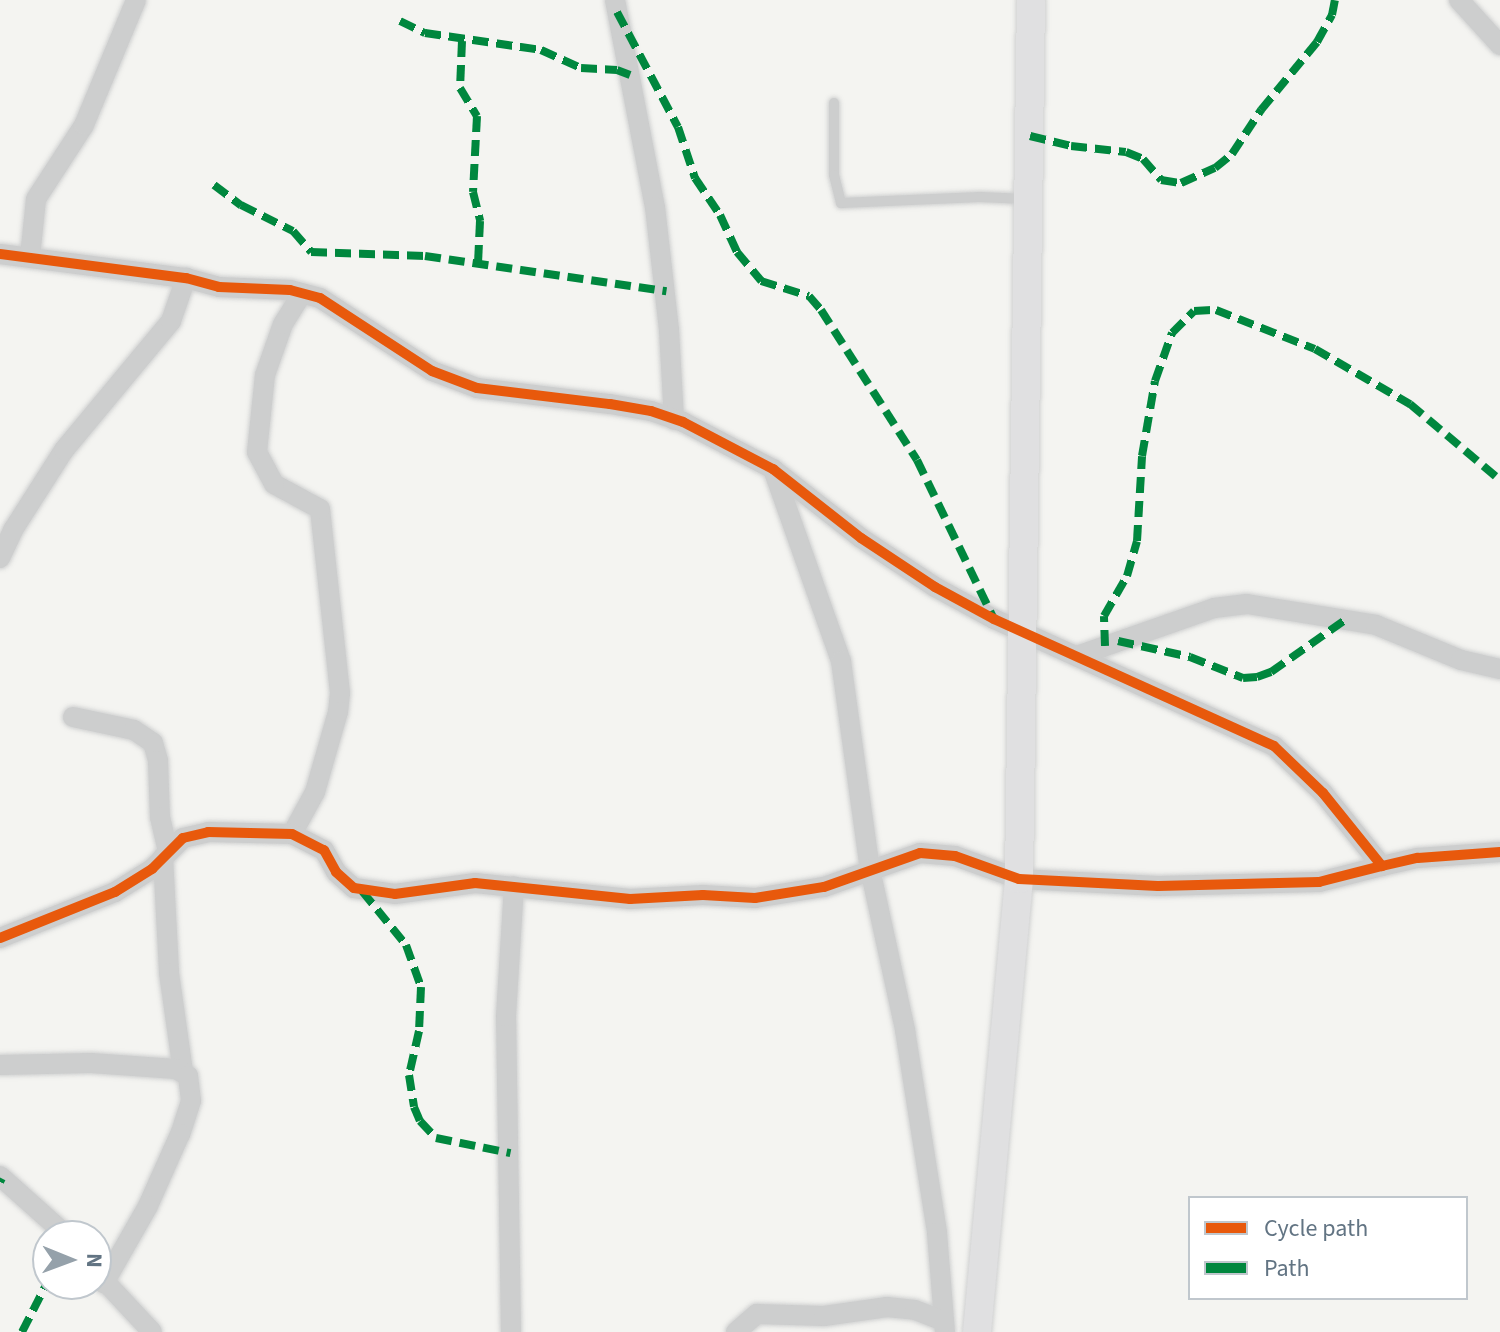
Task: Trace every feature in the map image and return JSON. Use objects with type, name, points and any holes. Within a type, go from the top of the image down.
[{"type":"main road","points":[[977,1332],[1019,879],[1031,0]]},
{"type":"street","points":[[30,257],[36,199],[97,99],[136,0]]},
{"type":"street","points":[[615,0],[655,207],[674,420]]},
{"type":"street","points":[[1459,0],[1500,45]]},
{"type":"street","points":[[0,254],[105,270],[186,278],[219,287],[302,293],[320,298],[432,371],[477,388],[610,404],[651,411],[674,420],[773,469],[909,572],[1077,656],[1274,746],[1323,793],[1382,866]]},
{"type":"street","points":[[0,558],[13,530],[64,450],[171,321],[186,278]]},
{"type":"street","points":[[292,834],[315,792],[340,700],[320,509],[274,484],[257,452],[265,375],[283,324],[302,293]]},
{"type":"street","points":[[773,469],[837,644],[870,869],[905,1030],[937,1233],[945,1326]]},
{"type":"street","points":[[1077,656],[1214,608],[1247,604],[1376,625],[1461,660],[1500,669]]},
{"type":"street","points":[[73,717],[134,730],[153,743],[158,761],[160,817],[166,855],[168,963],[183,1071],[188,1076],[191,1094],[180,1134],[148,1206],[112,1259]]},
{"type":"street","points":[[0,938],[94,902],[142,875],[183,838],[196,834],[267,831],[292,834],[324,850],[344,882],[362,891],[409,893],[475,883],[630,899],[703,895],[755,898],[824,887],[911,854],[945,854],[1019,879],[1158,886],[1294,884],[1343,878],[1418,858],[1500,852]]},
{"type":"street","points":[[511,1332],[506,1016],[514,886]]},
{"type":"street","points":[[0,1065],[91,1063],[183,1071]]},
{"type":"street","points":[[0,1176],[49,1220]]},
{"type":"street","points":[[112,1290],[152,1332]]},
{"type":"street","points":[[736,1332],[757,1314],[824,1316],[887,1307],[915,1310],[945,1326]]},
{"type":"lane","points":[[834,103],[834,175],[841,203],[863,205],[980,197],[1028,200]]},
{"type":"marked path","points":[[1030,136],[1071,146],[1126,152],[1143,159],[1161,180],[1181,183],[1215,168],[1232,154],[1261,110],[1317,42],[1332,15],[1335,0]]},
{"type":"marked path","points":[[617,12],[678,127],[695,178],[720,215],[737,252],[761,281],[809,296],[821,310],[917,460],[994,619]]},
{"type":"marked path","points":[[400,21],[425,33],[541,50],[581,68],[617,70],[630,75]]},
{"type":"marked path","points":[[462,41],[460,88],[477,116],[473,192],[480,221],[478,264]]},
{"type":"marked path","points":[[214,185],[241,205],[293,231],[311,252],[425,256],[666,291]]},
{"type":"marked path","points":[[1105,646],[1104,616],[1127,576],[1137,541],[1142,456],[1155,381],[1172,333],[1194,311],[1216,310],[1315,349],[1410,404],[1500,480]]},
{"type":"marked path","points":[[1118,641],[1190,657],[1243,678],[1257,677],[1271,672],[1345,620]]},
{"type":"marked path","points":[[362,891],[406,945],[421,987],[419,1031],[409,1075],[414,1107],[420,1121],[436,1138],[510,1153]]},
{"type":"marked path","points":[[0,1182],[2,1178]]},
{"type":"marked path","points":[[22,1332],[38,1300]]},
{"type":"cycle path","points":[[0,254],[186,278],[219,287],[290,290],[320,298],[432,371],[477,388],[610,404],[651,411],[683,422],[773,469],[861,538],[935,587],[994,619],[1274,746],[1323,793],[1382,866],[1418,858],[1500,852]]},
{"type":"cycle path","points":[[0,938],[115,892],[152,869],[183,838],[208,832],[292,834],[324,850],[336,872],[354,888],[395,894],[475,883],[630,899],[703,895],[755,898],[824,887],[920,853],[955,856],[1019,879],[1158,886],[1319,882],[1382,866]]}]
